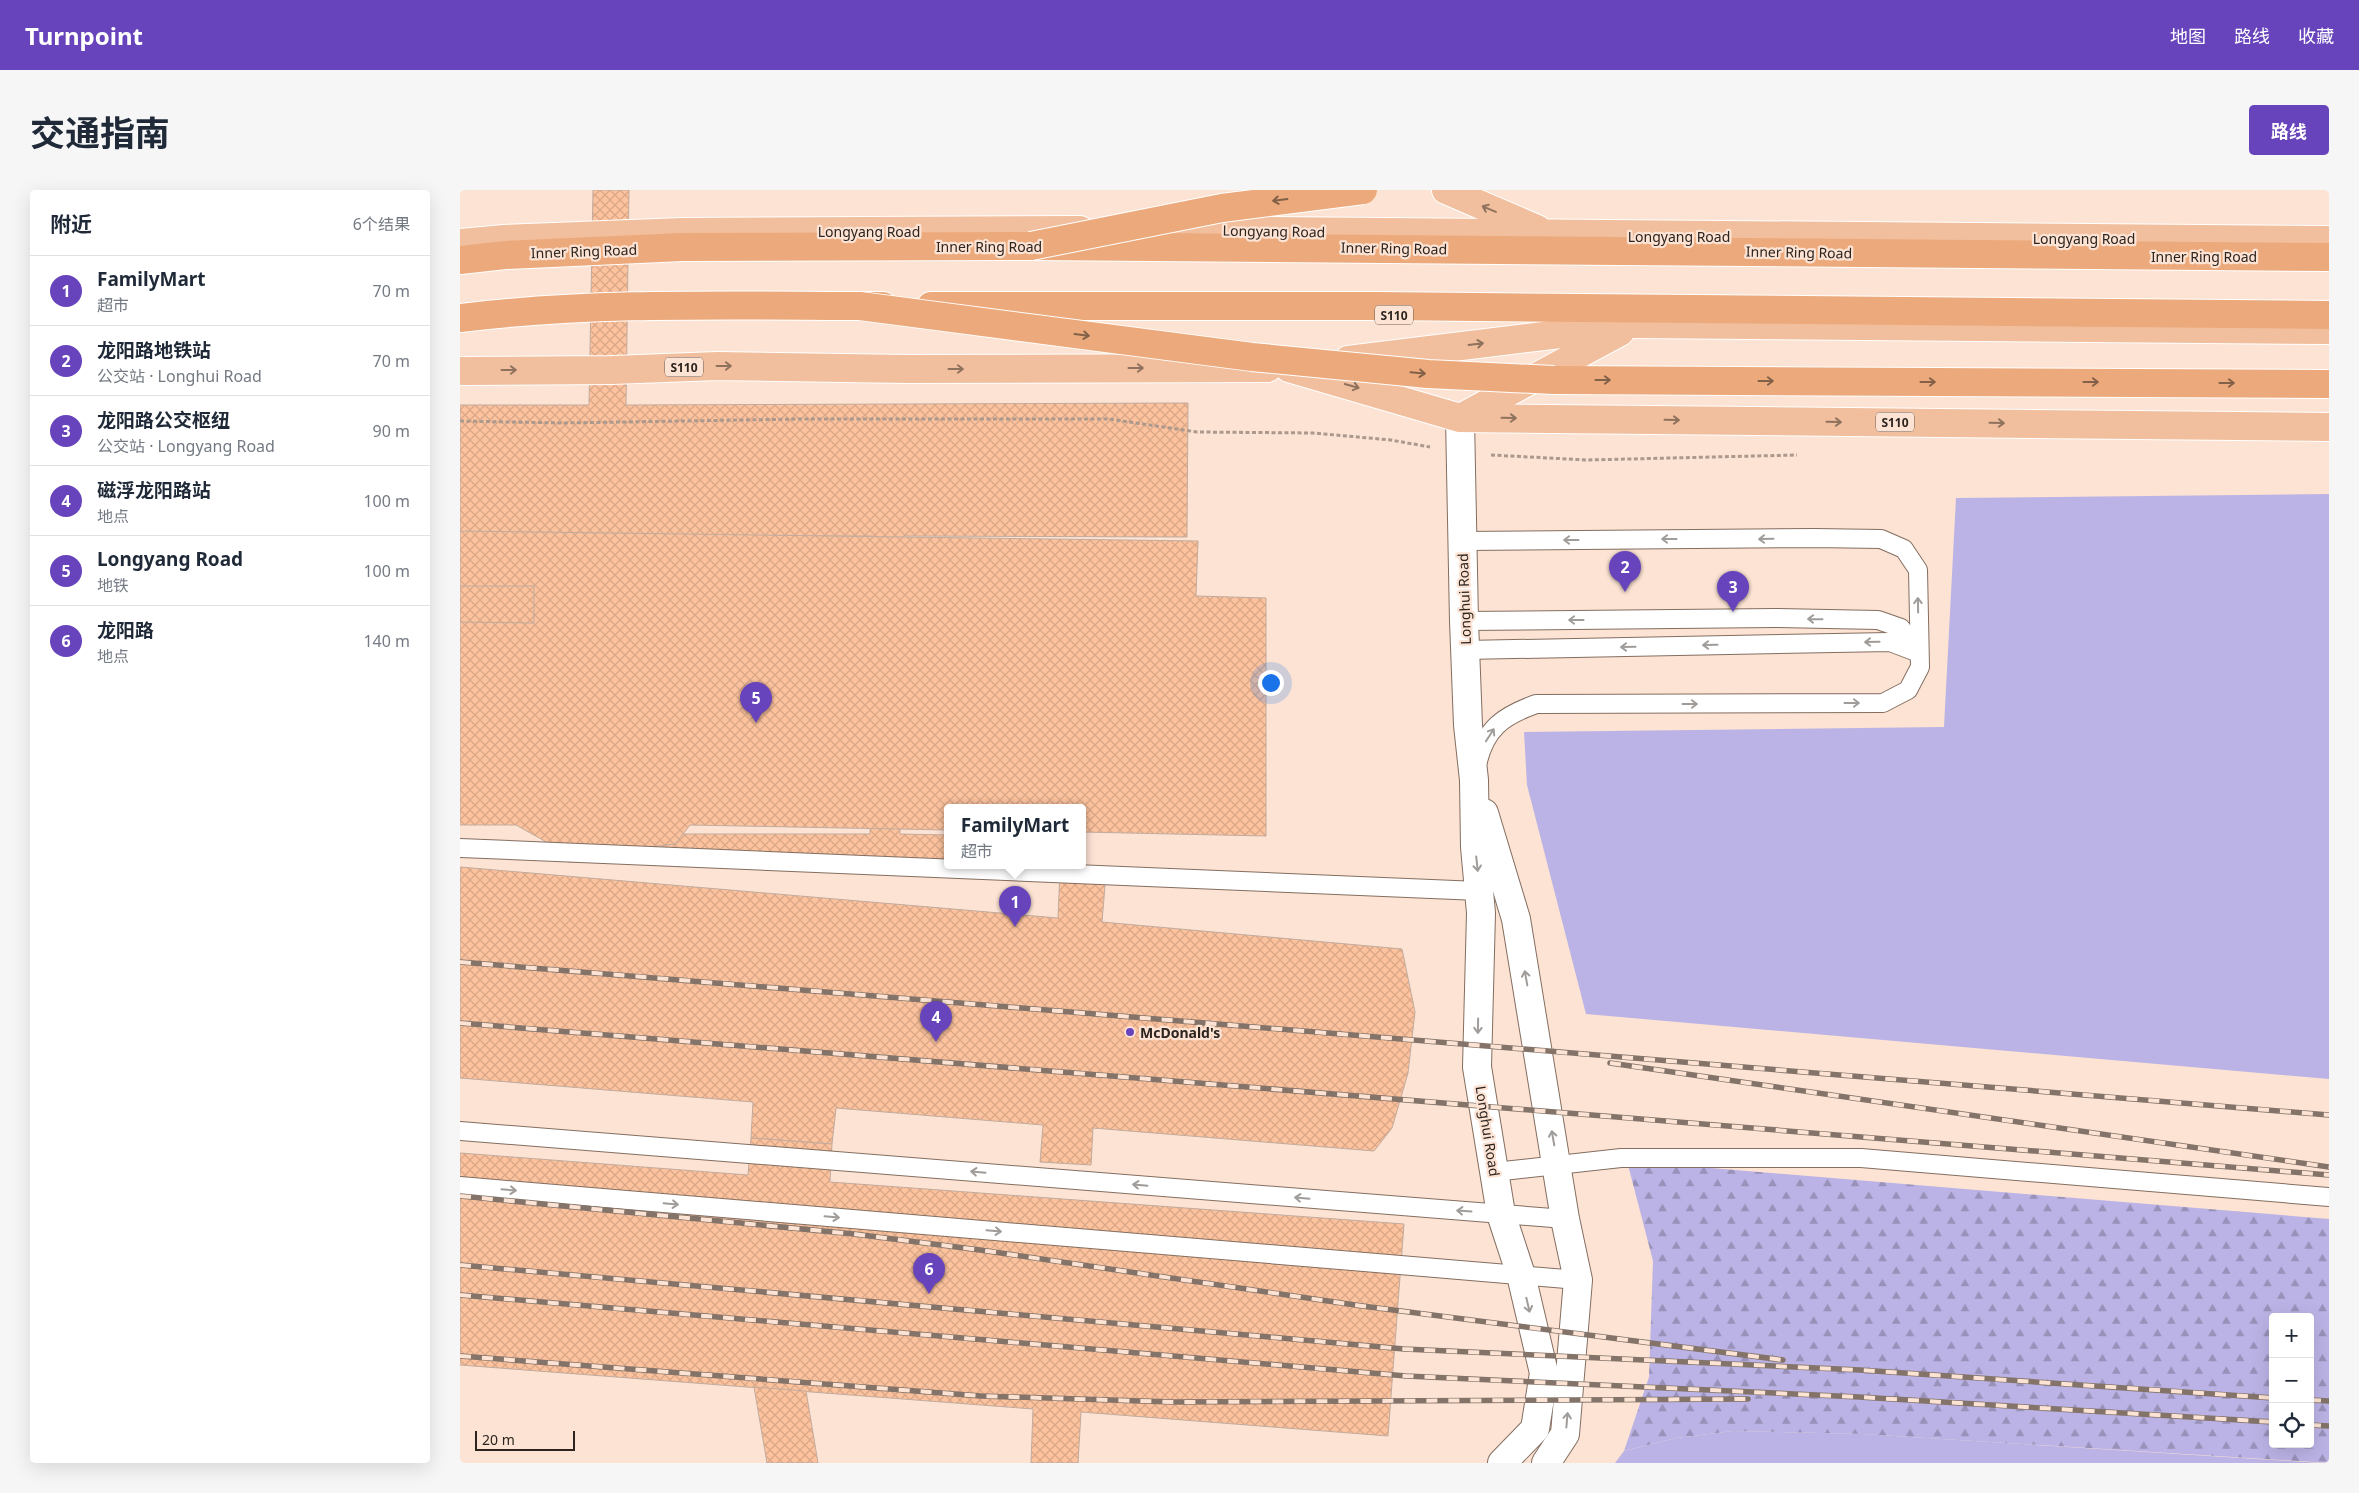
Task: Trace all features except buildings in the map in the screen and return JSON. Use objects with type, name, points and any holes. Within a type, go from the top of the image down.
[{"type":"highway","points":[[1031,246],[1222,208],[1363,190]]},
{"type":"highway","name":"Inner Ring Road","points":[[460,260],[505,255],[683,248],[1031,246],[2329,257]]},
{"type":"highway","points":[[460,318],[512,312],[677,306],[1387,306],[2329,315]]},
{"type":"highway","points":[[860,306],[1252,357],[1428,374],[1554,380],[2329,384]]},
{"type":"main road","points":[[1446,190],[1550,235]]},
{"type":"main road","name":"Longyang Road","points":[[460,242],[692,232],[1031,230],[2329,240]]},
{"type":"main road","name":"S110","points":[[460,329],[538,322],[688,317],[1460,316],[1549,317],[1635,324],[2329,330]]},
{"type":"main road","points":[[1460,418],[1635,324]]},
{"type":"main road","name":"S110","points":[[460,371],[612,370],[718,366],[908,369],[1289,368],[1635,324]]},
{"type":"main road","name":"S110","points":[[1289,368],[1460,418],[2329,427]]},
{"type":"street","name":"Longhui Road","points":[[1460,418],[1465,650],[1474,780],[1475,848],[1481,913],[1478,1067],[1501,1214],[1521,1275],[1544,1373],[1536,1429],[1502,1463]]},
{"type":"street","name":"Longhui Road","points":[[1474,780],[1516,919],[1558,1164],[1565,1218],[1578,1280],[1565,1434],[1546,1463]]},
{"type":"lane","points":[[1462,541],[1814,538],[1881,540],[1904,549],[1918,570],[1920,667],[1908,690],[1883,703],[1536,704],[1511,713],[1495,726],[1480,749],[1474,780]]},
{"type":"lane","points":[[1464,621],[1776,618],[1878,620],[1901,628],[1919,653]]},
{"type":"lane","points":[[1465,650],[1890,642],[1919,653]]},
{"type":"lane","points":[[460,848],[944,868]]},
{"type":"lane","points":[[958,869],[1479,891]]},
{"type":"lane","points":[[460,1131],[1565,1218]]},
{"type":"lane","points":[[1494,1172],[1621,1158],[1861,1158],[2329,1197]]},
{"type":"lane","points":[[460,1186],[1578,1280]]},
{"type":"path","points":[[460,421],[562,423],[802,419],[1109,420],[1196,432],[1312,433],[1391,440],[1461,453],[1524,458],[1587,460],[1805,455]]},
{"type":"green space","points":[[2329,494],[2329,1079],[1586,1014],[1527,785],[1524,732],[1944,727],[1956,498]]},
{"type":"green space","points":[[1627,1161],[2329,1219],[2329,1463],[1863,1434],[1733,1431],[1676,1438],[1624,1451],[1649,1377],[1653,1261]]},
{"type":"green space","points":[[1733,1431],[1863,1434],[2321,1463],[1615,1463],[1624,1451],[1676,1438]]},
{"type":"railway","points":[[460,962],[2329,1115]]},
{"type":"railway","points":[[460,1023],[2329,1175]]},
{"type":"railway","points":[[1610,1063],[2329,1167]]},
{"type":"railway","points":[[460,1196],[854,1234],[980,1250],[1362,1306],[1783,1360]]},
{"type":"railway","points":[[460,1265],[1404,1349],[1860,1370],[2269,1398]]},
{"type":"railway","points":[[460,1295],[1406,1376],[1859,1397],[2269,1422]]},
{"type":"railway","points":[[460,1356],[981,1396],[1173,1402],[1748,1399]]},
{"type":"railway","points":[[2314,1400],[2329,1401]]},
{"type":"railway","points":[[2314,1425],[2329,1426]]},
{"type":"place","name":"龙阳路地铁站","points":[[1625,592]]},
{"type":"place","name":"龙阳路公交枢纽","points":[[1733,612]]},
{"type":"place","name":"Longyang Road","points":[[756,723]]},
{"type":"place","name":"FamilyMart","points":[[1015,927]]},
{"type":"place","name":"McDonald's","points":[[1130,1032]]},
{"type":"place","name":"磁浮龙阳路站","points":[[936,1042]]},
{"type":"place","name":"龙阳路","points":[[929,1294]]}]
